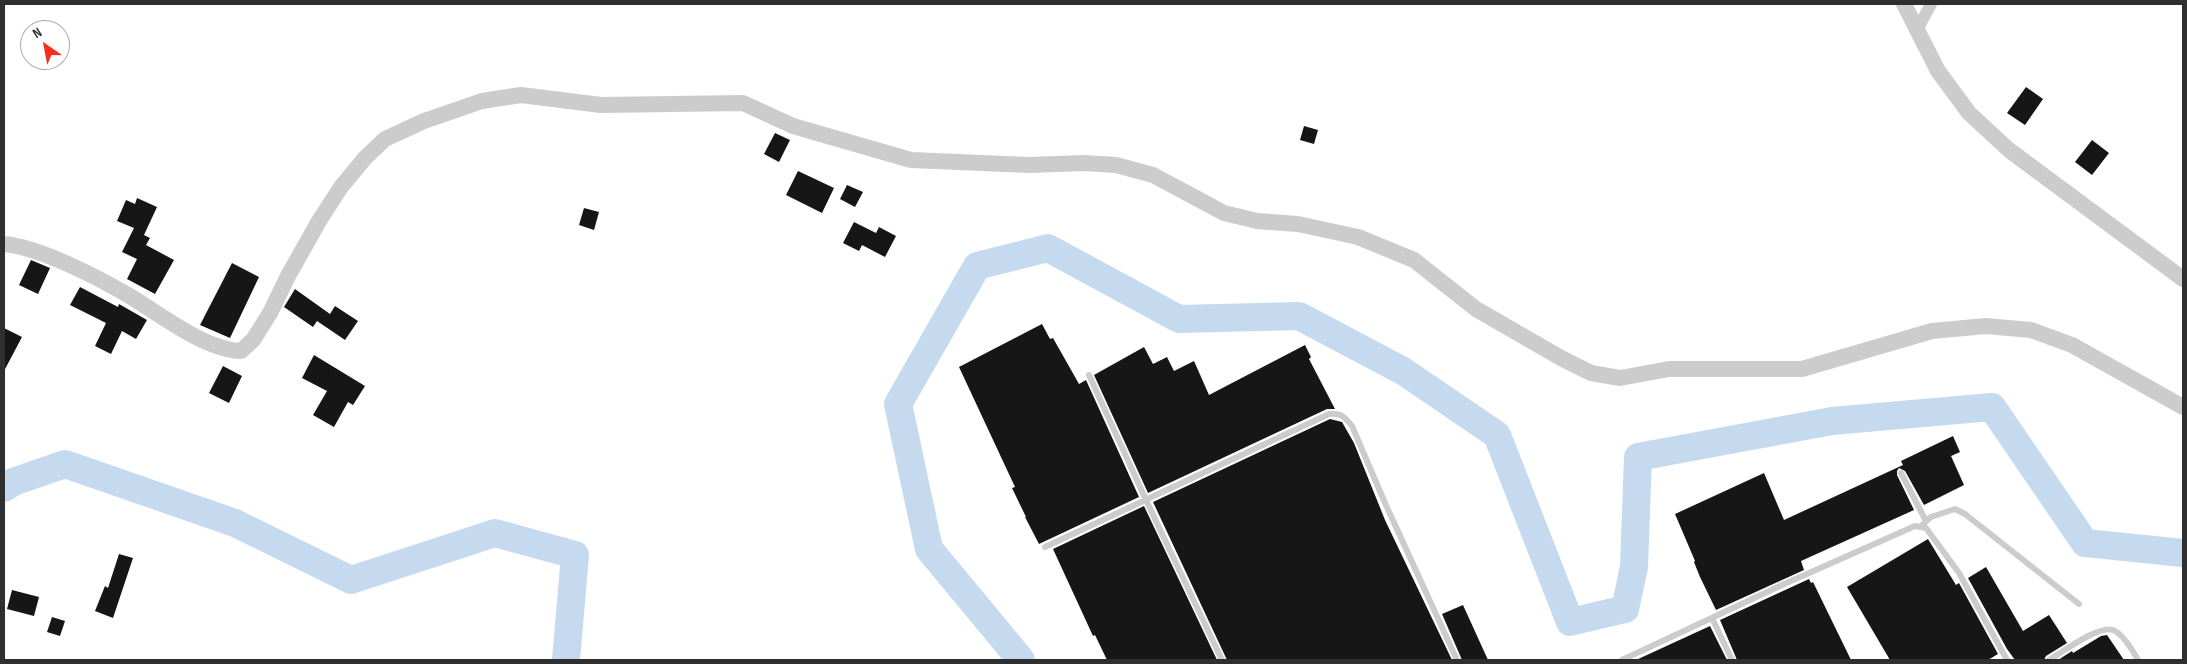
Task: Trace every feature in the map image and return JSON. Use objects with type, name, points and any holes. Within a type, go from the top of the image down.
[{"type":"street","points":[[1904,4],[1938,71],[1969,113],[2009,150],[2183,279]]},
{"type":"street","points":[[1917,30],[1931,4]]},
{"type":"street","points":[[4,244],[20,246],[69,265],[131,297],[186,332],[232,351],[241,351],[253,340],[270,313],[288,276],[341,187],[365,158],[385,139],[424,121],[482,101],[521,95],[601,105],[743,103],[793,126],[911,160],[1030,165],[1083,163],[1116,165],[1153,175],[1224,213],[1257,221],[1298,224],[1358,237],[1414,260],[1476,309],[1561,358],[1591,372],[1620,378],[1669,369],[1802,368],[1932,331],[1986,326],[2030,330],[2072,345],[2183,407]]},
{"type":"lane","points":[[1089,375],[1222,660]]},
{"type":"lane","points":[[1046,547],[1329,414],[1338,414],[1344,416],[1352,426],[1384,503],[1457,660]]},
{"type":"lane","points":[[1901,473],[1926,528],[1959,573],[2007,660]]},
{"type":"lane","points":[[1622,660],[1852,554],[1915,526],[1924,524],[1944,512],[1956,509],[1965,514],[2079,604]]},
{"type":"lane","points":[[1712,618],[1732,660]]},
{"type":"lane","points":[[2049,660],[2090,635],[2102,630],[2111,629],[2118,633],[2138,660]]},
{"type":"building","points":[[2026,87],[2043,99],[2025,125],[2007,113]]},
{"type":"building","points":[[1304,126],[1318,130],[1314,144],[1300,140]]},
{"type":"building","points":[[775,133],[790,140],[779,162],[764,154]]},
{"type":"building","points":[[2092,140],[2109,153],[2092,175],[2075,162]]},
{"type":"building","points":[[798,171],[834,188],[822,213],[786,195]]},
{"type":"building","points":[[847,185],[863,192],[855,207],[840,199]]},
{"type":"building","points":[[137,198],[157,207],[144,235],[150,238],[146,245],[174,260],[155,294],[127,279],[137,259],[122,252],[134,228],[117,221],[126,200],[135,204]]},
{"type":"building","points":[[584,208],[599,212],[594,230],[579,225]]},
{"type":"building","points":[[854,222],[876,233],[879,227],[896,236],[885,257],[862,245],[859,251],[843,243]]},
{"type":"building","points":[[31,260],[50,268],[38,294],[19,285]]},
{"type":"building","points":[[232,263],[259,277],[230,338],[200,325]]},
{"type":"building","points":[[80,287],[118,307],[119,304],[147,320],[136,339],[122,331],[111,354],[95,346],[106,323],[70,305]]},
{"type":"building","points":[[295,289],[330,314],[335,306],[358,321],[345,340],[317,321],[313,327],[284,307]]},
{"type":"building","points":[[1042,324],[1050,339],[1053,338],[1079,384],[1086,380],[1139,497],[1039,544],[1025,517],[1012,488],[1015,487],[959,367]]},
{"type":"building","points":[[4,328],[22,337],[4,371]]},
{"type":"building","points":[[1305,345],[1311,357],[1309,359],[1335,409],[1327,409],[1148,493],[1094,375],[1144,347],[1153,364],[1167,357],[1174,371],[1194,361],[1209,395]]},
{"type":"building","points":[[314,355],[365,386],[353,405],[348,402],[334,427],[313,415],[327,391],[302,378]]},
{"type":"building","points":[[223,366],[242,376],[229,403],[209,393]]},
{"type":"building","points":[[1330,419],[1342,422],[1354,443],[1385,520],[1452,660],[1227,660],[1153,502]]},
{"type":"building","points":[[1953,436],[1960,452],[1951,456],[1964,485],[1924,505],[1905,471],[1899,468],[1897,475],[1914,510],[1801,561],[1804,570],[1716,610],[1700,577],[1675,514],[1764,473],[1784,520],[1903,465],[1901,461]]},
{"type":"building","points":[[1144,506],[1217,660],[1107,660],[1095,635],[1093,636],[1053,549]]},
{"type":"building","points":[[1928,539],[1956,585],[1959,583],[1998,654],[1988,660],[1890,660],[1847,587]]},
{"type":"building","points":[[119,554],[133,558],[113,618],[95,611],[105,586],[108,588]]},
{"type":"building","points":[[1986,567],[2023,631],[2049,615],[2067,643],[2046,656],[2044,660],[2015,660],[1968,578]]},
{"type":"building","points":[[1809,579],[1811,583],[1813,582],[1851,660],[1737,660],[1720,620]]},
{"type":"building","points":[[12,590],[39,597],[34,616],[7,609]]},
{"type":"building","points":[[1463,605],[1488,660],[1462,660],[1442,614]]},
{"type":"building","points":[[52,617],[65,621],[60,636],[47,632]]},
{"type":"building","points":[[1710,626],[1727,660],[1636,660]]},
{"type":"building","points":[[2107,635],[2124,660],[2058,660],[2101,636]]},
{"type":"waterway","points":[[1021,660],[929,549],[898,404],[977,266],[1048,248],[1179,319],[1299,316],[1403,371],[1497,435],[1570,622],[1625,609],[1634,567],[1638,457],[1832,421],[1992,407],[2085,543],[2183,553]]},
{"type":"waterway","points":[[4,488],[13,482],[65,464],[235,523],[351,580],[495,533],[575,555],[566,660]]}]
